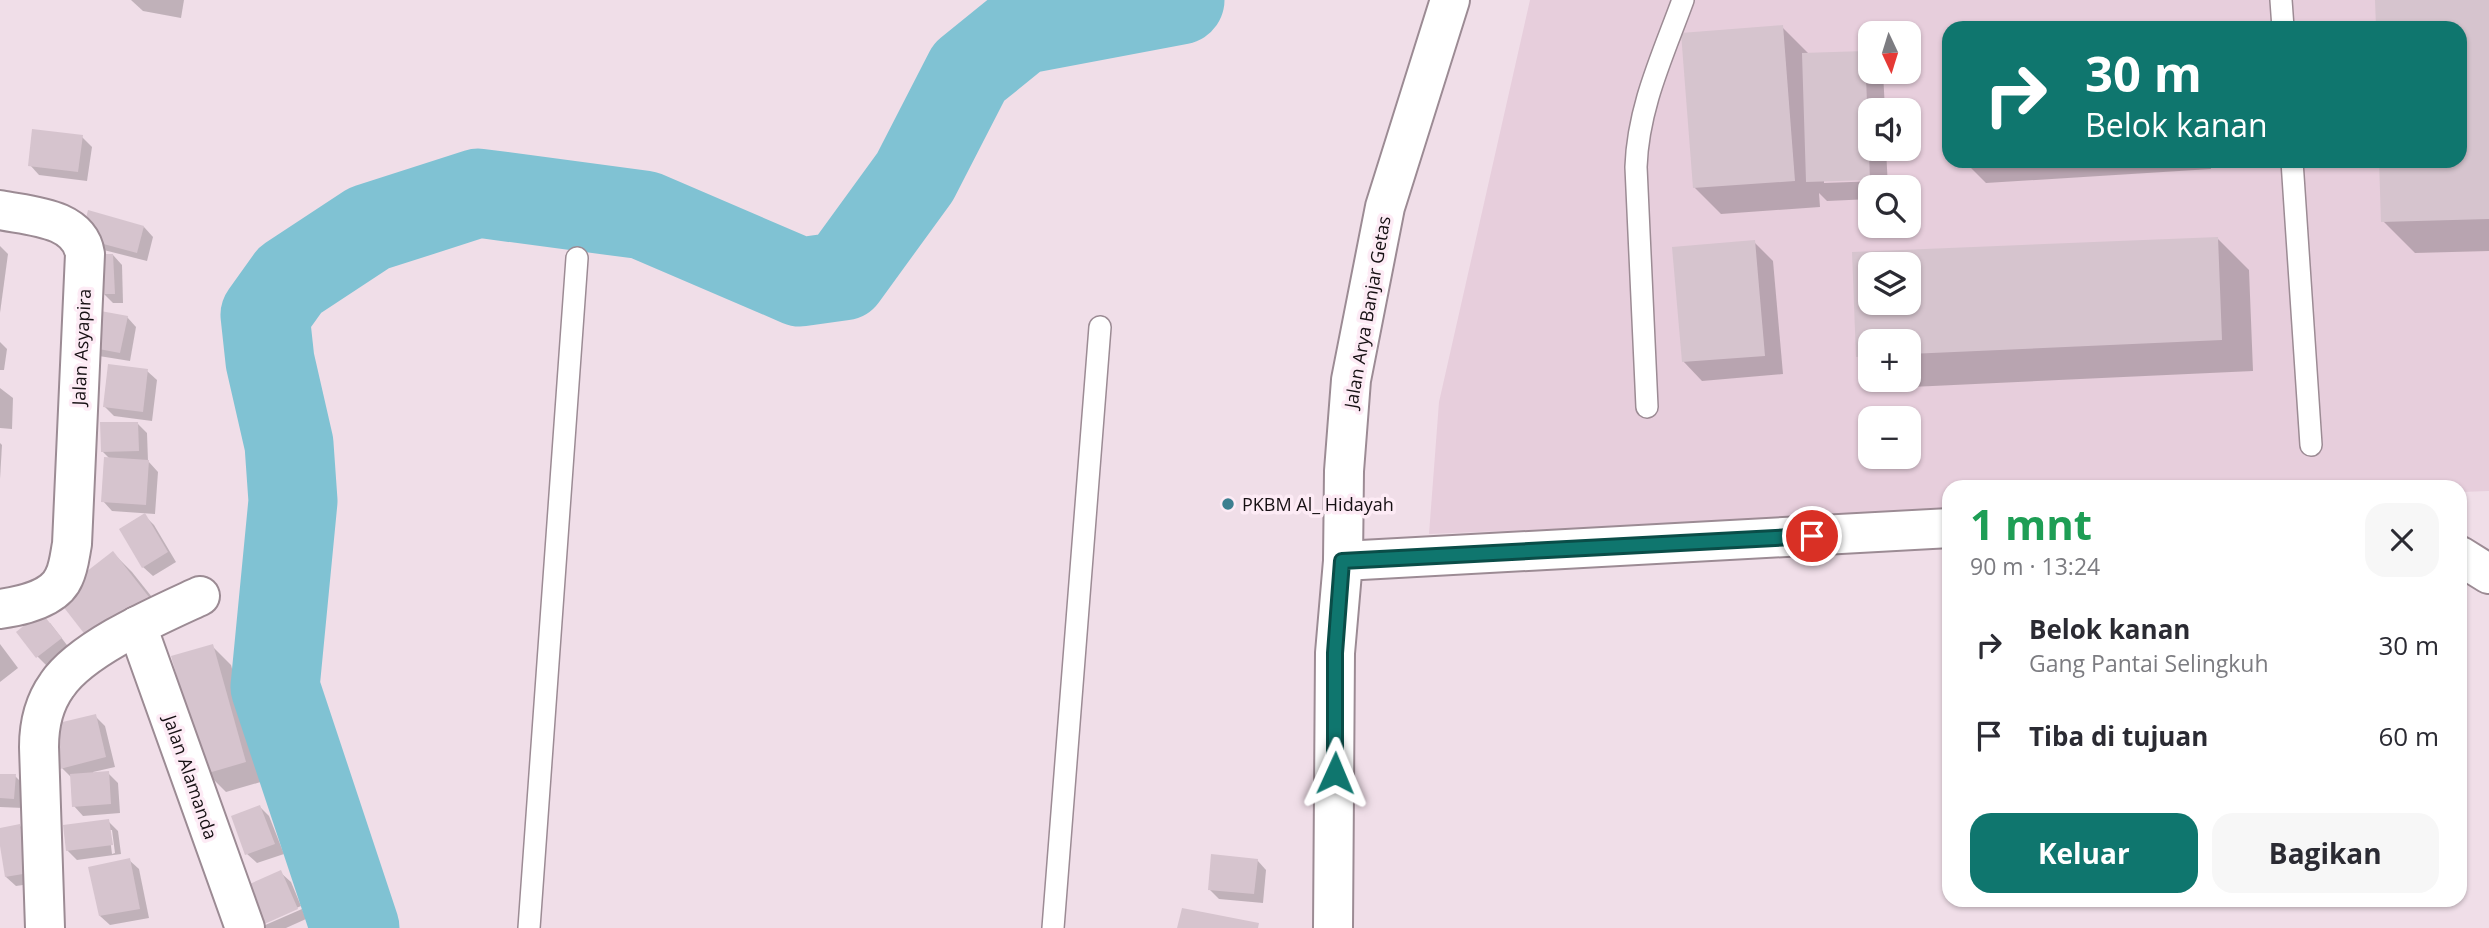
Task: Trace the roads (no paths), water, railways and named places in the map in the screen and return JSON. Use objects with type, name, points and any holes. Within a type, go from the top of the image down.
[{"type":"main road","name":"Jalan Arya Banjar Getas","points":[[1333,928],[1335,653],[1351,380],[1385,207],[1450,0]]},
{"type":"main road","name":"Jalan Asyapira","points":[[0,210],[62,224],[72,231],[84,246],[72,544],[64,578],[55,590],[16,607],[0,610]]},
{"type":"main road","points":[[1342,561],[1942,528]]},
{"type":"main road","points":[[2467,560],[2489,574]]},
{"type":"main road","points":[[45,928],[39,747],[43,715],[56,686],[78,663],[137,626],[200,596]]},
{"type":"main road","name":"Jalan Alamanda","points":[[137,626],[244,928]]},
{"type":"lane","points":[[1647,407],[1636,167],[1637,137],[1656,72],[1684,0]]},
{"type":"lane","points":[[2281,0],[2282,21]]},
{"type":"lane","points":[[2292,168],[2311,444]]},
{"type":"lane","points":[[529,928],[576,258]]},
{"type":"lane","points":[[1053,928],[1101,327]]},
{"type":"waterway","points":[[355,928],[275,687],[293,501],[289,444],[270,361],[265,315],[290,280],[369,228],[478,193],[644,215],[800,282],[843,276],[915,177],[969,72],[1021,30],[1180,0]]},
{"type":"place","name":"PKBM Al_ Hidayah","points":[[1228,504]]}]
